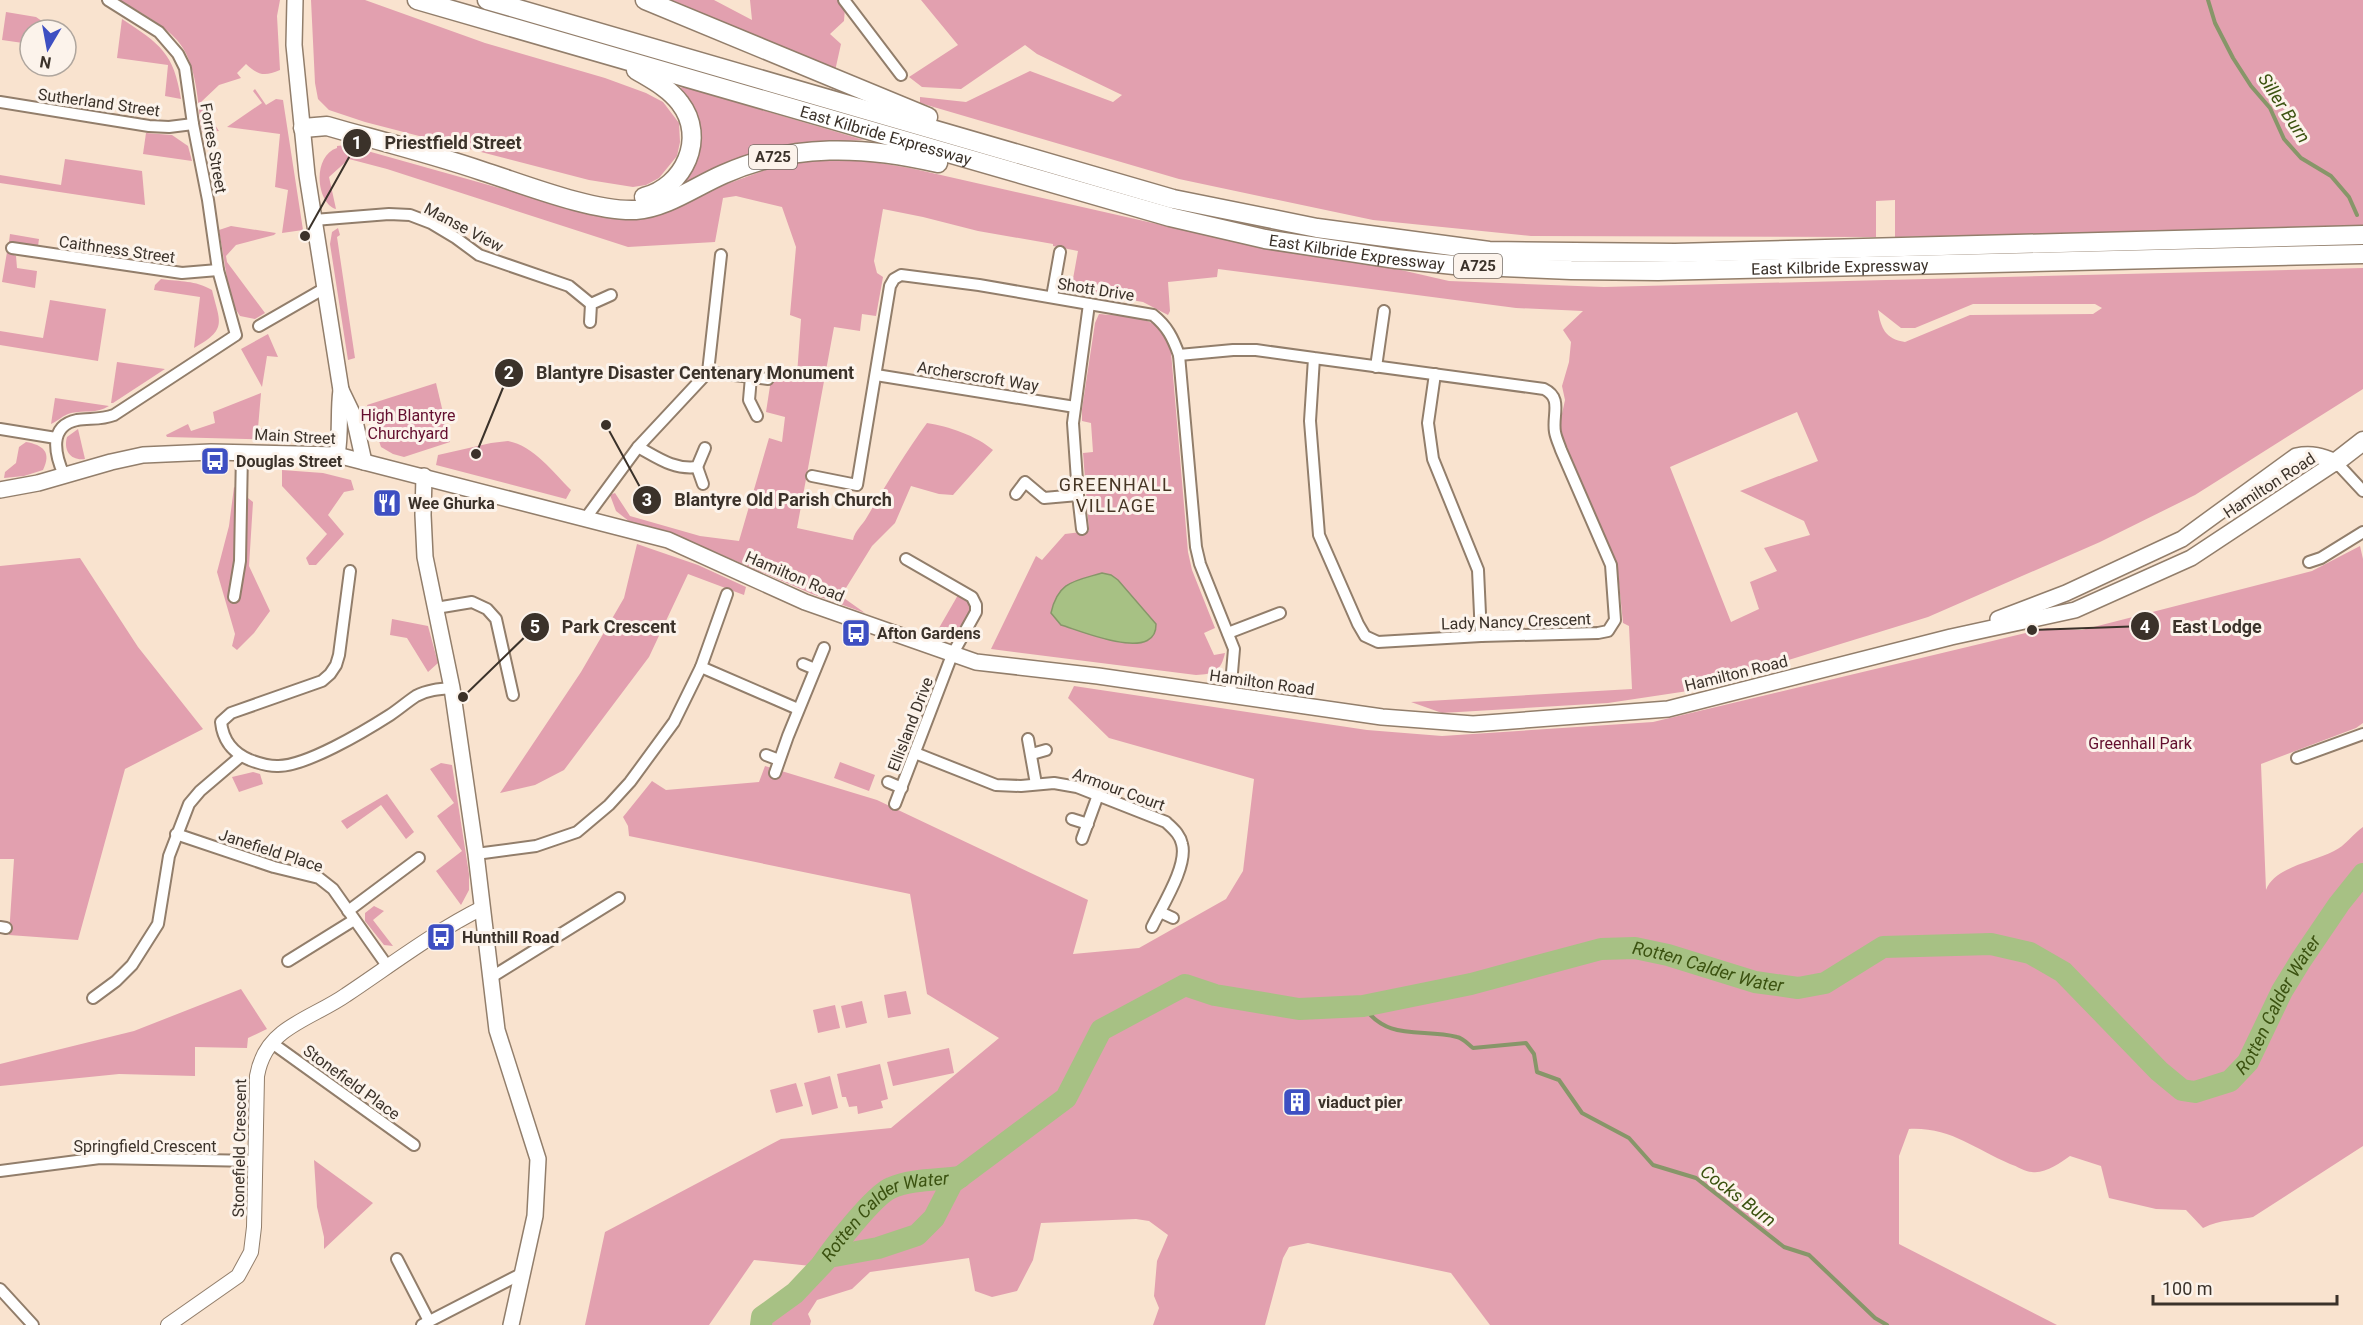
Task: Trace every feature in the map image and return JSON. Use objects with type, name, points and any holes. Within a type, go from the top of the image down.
[{"type":"highway","name":"East Kilbride Expressway","points":[[417,0],[1170,217],[1265,239],[1338,251],[1454,265],[1561,270],[1658,271],[2363,254]]},
{"type":"highway","name":"East Kilbride Expressway","points":[[487,0],[1173,199],[1257,218],[1360,235],[1489,251],[1675,253],[2363,235]]},
{"type":"highway","name":"A725","points":[[645,0],[890,103],[990,137],[1026,157]]},
{"type":"highway","name":"A725","points":[[442,158],[623,198],[643,197],[662,190],[678,178],[686,163],[692,144],[689,118],[678,100],[668,91],[619,59]]},
{"type":"highway","name":"A725","points":[[303,128],[312,126],[334,128],[442,158],[568,198],[633,210],[661,204],[752,163],[795,152],[842,149],[869,150],[916,158],[1030,186],[1115,202]]},
{"type":"highway","points":[[2336,462],[2363,441]]},
{"type":"main road","points":[[295,0],[294,45],[303,128],[314,220],[341,390],[337,455]]},
{"type":"main road","points":[[341,390],[354,417],[364,462]]},
{"type":"main road","name":"Main Street","points":[[0,490],[38,483],[143,455],[172,452],[337,455],[585,519]]},
{"type":"main road","name":"Hamilton Road","points":[[1951,637],[2066,593],[2182,539],[2296,456],[2309,453],[2336,462]]},
{"type":"main road","name":"Hamilton Road","points":[[585,519],[668,540],[805,602],[976,662],[1098,676],[1382,717],[1473,724],[1668,710],[1951,637],[2075,610],[2191,558],[2336,462]]},
{"type":"main road","points":[[424,476],[423,542],[452,688],[476,854],[497,1030],[538,1159],[535,1216],[511,1325]]},
{"type":"street","name":"Forres Street","points":[[56,438],[61,428],[76,420],[102,419],[114,415],[236,335],[218,270],[185,68],[178,54],[159,32],[108,0]]},
{"type":"street","points":[[844,0],[901,75]]},
{"type":"street","name":"Sutherland Street","points":[[0,102],[149,126],[169,127],[193,124]]},
{"type":"street","name":"Manse View","points":[[314,220],[389,214],[410,215],[431,223],[478,255],[569,286],[591,304]]},
{"type":"street","name":"Caithness Street","points":[[12,248],[182,273],[218,270]]},
{"type":"street","points":[[1052,297],[1060,252]]},
{"type":"street","points":[[585,519],[638,447],[708,372],[721,255]]},
{"type":"street","name":"Shott Drive","points":[[812,476],[857,485],[890,286],[894,279],[901,275],[1052,297],[1153,315],[1164,324],[1174,339],[1179,356],[1196,547],[1200,564],[1234,649],[1230,696]]},
{"type":"street","points":[[259,326],[325,288]]},
{"type":"street","points":[[590,322],[591,304],[611,296]]},
{"type":"street","points":[[1083,529],[1073,423],[1089,304]]},
{"type":"street","points":[[1376,367],[1384,310]]},
{"type":"street","name":"Lady Nancy Crescent","points":[[1179,356],[1256,350],[1544,389],[1551,392],[1555,398],[1554,430],[1611,565],[1615,620],[1608,631],[1378,642],[1365,636],[1319,535],[1310,421],[1314,358]]},
{"type":"street","points":[[708,372],[768,379]]},
{"type":"street","points":[[1435,374],[1428,423],[1433,459],[1478,570],[1481,636]]},
{"type":"street","name":"Archerscroft Way","points":[[876,375],[1075,407]]},
{"type":"street","points":[[751,378],[748,400],[757,416]]},
{"type":"street","points":[[0,429],[56,438],[56,455],[64,475]]},
{"type":"street","points":[[638,447],[672,466],[685,469],[697,467]]},
{"type":"street","points":[[703,484],[697,467],[705,448]]},
{"type":"street","points":[[234,597],[240,561],[242,452]]},
{"type":"street","points":[[2336,462],[2363,491]]},
{"type":"street","points":[[1016,494],[1025,482],[1044,498],[1078,495]]},
{"type":"street","points":[[2309,562],[2363,532]]},
{"type":"street","name":"Ellisland Drive","points":[[896,804],[952,655],[976,612],[976,605],[972,597],[906,559]]},
{"type":"street","points":[[350,571],[336,665],[322,681],[231,713],[221,722],[222,734],[229,746],[241,756],[260,764],[293,765],[367,730],[417,696],[432,690],[452,688]]},
{"type":"street","points":[[476,854],[536,846],[577,832],[609,805],[630,782],[674,722],[701,667],[727,594]]},
{"type":"street","points":[[436,608],[472,602],[487,609],[495,619],[513,695]]},
{"type":"street","points":[[1228,633],[1280,613]]},
{"type":"street","points":[[775,773],[798,709],[824,648]]},
{"type":"street","points":[[802,664],[815,669]]},
{"type":"street","points":[[701,667],[798,709]]},
{"type":"street","points":[[2296,758],[2363,735]]},
{"type":"street","points":[[1028,739],[1036,784]]},
{"type":"street","points":[[1032,754],[1046,750]]},
{"type":"street","name":"Armour Court","points":[[915,753],[996,785],[1054,783],[1077,787],[1166,822],[1177,832],[1184,856],[1152,927]]},
{"type":"street","points":[[766,755],[779,760]]},
{"type":"street","points":[[93,998],[116,981],[132,965],[158,924],[164,877],[176,834],[189,804],[200,791],[241,756]]},
{"type":"street","points":[[888,782],[902,788]]},
{"type":"street","points":[[1082,839],[1098,795]]},
{"type":"street","points":[[1072,819],[1088,824]]},
{"type":"street","name":"Janefield Place","points":[[176,834],[274,867],[319,878],[333,889],[388,967]]},
{"type":"street","points":[[288,961],[351,915],[419,858]]},
{"type":"street","points":[[490,978],[619,898]]},
{"type":"street","name":"Stonefield Crescent","points":[[168,1325],[238,1276],[251,1252],[254,1227],[257,1076],[259,1065],[272,1043],[295,1025],[343,997],[455,922],[482,908]]},
{"type":"street","points":[[1160,912],[1173,918]]},
{"type":"street","name":"Stonefield Place","points":[[272,1043],[414,1145]]},
{"type":"street","name":"Springfield Crescent","points":[[0,1170],[100,1158],[255,1161]]},
{"type":"street","points":[[397,1259],[425,1323],[523,1273]]},
{"type":"street","points":[[0,1289],[33,1325]]},
{"type":"green space","points":[[120,0],[280,0],[277,16],[280,70],[262,74],[246,64],[237,73],[241,78],[219,85],[200,103],[219,131],[202,132],[193,72],[184,50],[164,28]]},
{"type":"green space","points":[[311,0],[365,0],[485,43],[605,78],[646,93],[663,102],[679,123],[680,142],[677,156],[659,178],[646,185],[633,187],[589,180],[365,122],[329,110],[318,99],[315,83]]},
{"type":"green space","points":[[668,0],[714,0],[752,20],[750,0],[838,0],[845,8],[844,21],[830,34],[841,44],[835,71]]},
{"type":"green space","points":[[921,0],[2363,0],[2363,227],[1895,237],[1895,200],[1876,201],[1876,237],[1531,236],[1373,220],[1179,179],[920,103],[920,97],[966,102],[1030,71],[1113,102],[1122,95],[1037,54],[1025,45],[961,89],[922,87],[909,77],[958,45]]},
{"type":"green space","points":[[6,12],[37,18],[18,18],[18,42],[2,40]]},
{"type":"green space","points":[[122,19],[156,43],[163,51],[174,71],[181,99],[165,96],[168,65],[117,58]]},
{"type":"green space","points":[[684,87],[864,140],[807,143],[772,148],[670,194],[688,174],[679,88]]},
{"type":"green space","points":[[255,89],[266,105],[276,99],[283,100],[303,230],[282,233],[288,190],[275,187],[280,134],[227,127],[262,103],[253,91]]},
{"type":"green space","points":[[146,133],[172,135],[188,146],[192,161],[143,154]]},
{"type":"green space","points":[[346,145],[599,216],[627,220],[653,217],[716,188],[797,161],[861,160],[910,168],[1263,248],[1401,270],[1449,281],[1604,287],[2363,268],[2363,389],[2195,495],[2100,542],[1928,617],[1688,691],[1608,703],[1442,713],[1411,702],[1632,689],[1629,626],[1623,623],[1617,563],[1563,440],[1560,423],[1565,400],[1562,386],[1569,362],[1571,342],[1563,330],[1583,311],[1516,308],[1218,269],[1217,277],[1168,282],[1170,311],[1168,315],[1143,302],[1071,290],[1078,251],[883,209],[874,261],[877,273],[883,277],[876,316],[862,314],[860,331],[834,327],[797,528],[853,540],[903,457],[927,423],[962,432],[993,450],[953,495],[939,494],[911,486],[895,523],[872,546],[841,596],[865,613],[812,594],[674,534],[630,522],[616,511],[610,495],[615,493],[630,516],[700,536],[739,541],[769,438],[782,442],[785,417],[766,412],[772,373],[797,375],[801,319],[790,315],[796,247],[782,207],[736,196],[723,198],[715,242],[628,247],[387,169],[349,159],[329,177],[336,209],[324,198],[320,169],[323,160],[337,146]],"holes":[[[1973,304],[2095,304],[2102,308],[2093,314],[1970,315],[1905,342],[1898,341],[1885,332],[1878,310],[1901,328],[1915,328]],[[1797,412],[1818,461],[1740,491],[1804,521],[1810,535],[1764,548],[1777,571],[1750,582],[1759,609],[1731,622],[1670,467]]]},
{"type":"green space","points":[[65,159],[142,171],[145,205],[0,183],[0,175],[61,185]]},
{"type":"green space","points":[[231,226],[276,233],[236,245],[226,256],[227,262],[265,313],[255,319],[240,316],[231,302],[219,230]]},
{"type":"green space","points":[[338,228],[340,235],[337,237],[355,358],[348,360],[330,244],[332,232]]},
{"type":"green space","points":[[10,234],[39,239],[38,246],[9,242]]},
{"type":"green space","points":[[7,252],[16,256],[17,268],[37,271],[35,288],[2,282]]},
{"type":"green space","points":[[161,279],[193,283],[212,290],[219,324],[212,336],[194,348],[200,297],[154,290],[155,285]]},
{"type":"green space","points":[[50,300],[106,309],[98,361],[0,345],[0,331],[43,338]]},
{"type":"green space","points":[[1099,314],[1148,321],[1163,332],[1171,352],[1188,552],[1192,570],[1215,628],[1204,633],[1214,655],[1225,653],[1219,668],[1208,674],[1196,675],[991,649],[1036,556],[1042,560],[1065,534],[1089,531],[1083,453],[1093,452],[1091,423],[1082,421],[1082,409],[1095,323]]},
{"type":"green space","points":[[268,334],[278,357],[267,356],[262,387],[241,349]]},
{"type":"green space","points":[[117,362],[165,369],[111,403]]},
{"type":"green space","name":"High Blantyre Churchyard","points":[[436,383],[450,442],[404,457],[381,447],[367,405]]},
{"type":"green space","points":[[261,393],[258,428],[287,432],[287,440],[167,437],[166,435],[188,424],[191,431],[215,423],[213,412]]},
{"type":"green space","points":[[55,398],[109,406],[95,411],[71,413],[51,424]]},
{"type":"green space","points":[[78,429],[85,459],[72,457],[66,447],[67,437]]},
{"type":"green space","points":[[508,441],[526,448],[550,468],[571,490],[566,499],[436,465],[438,455]]},
{"type":"green space","points":[[26,442],[44,450],[47,458],[43,470],[24,476],[4,478],[5,472],[16,463],[19,447]]},
{"type":"green space","points":[[282,470],[323,473],[351,480],[354,490],[344,492],[328,515],[344,534],[316,565],[309,565],[306,558],[327,534],[282,486]]},
{"type":"green space","points":[[234,487],[253,502],[249,566],[270,611],[254,633],[237,650],[232,646],[235,634],[217,572],[229,526]]},
{"type":"green space","points":[[637,544],[698,565],[746,587],[744,595],[688,574],[649,657],[564,770],[535,785],[500,793],[581,672],[624,598]]},
{"type":"green space","name":"Greenhall Park","points":[[2360,546],[2363,559],[2363,723],[2356,728],[2261,764],[2266,890],[2270,882],[2285,870],[2338,849],[2363,827],[2363,1146],[2253,1217],[2203,1228],[2186,1210],[2156,1209],[2109,1198],[2101,1166],[2070,1156],[2047,1170],[2029,1172],[1950,1135],[1924,1129],[1909,1129],[1899,1156],[1899,1244],[2057,1325],[1490,1325],[1451,1273],[1308,1243],[1289,1247],[1283,1258],[1265,1325],[1153,1325],[1159,1308],[1154,1296],[1157,1261],[1168,1235],[1149,1221],[1136,1219],[1041,1223],[1033,1260],[1017,1291],[992,1297],[975,1291],[969,1258],[870,1272],[852,1289],[817,1300],[808,1314],[810,1325],[761,1325],[760,1317],[795,1293],[820,1267],[754,1260],[709,1325],[585,1325],[605,1232],[781,1139],[891,1128],[999,1038],[927,994],[910,894],[629,836],[628,826],[623,817],[652,781],[666,790],[759,782],[765,766],[877,800],[1088,900],[1073,954],[1139,948],[1226,899],[1243,871],[1254,779],[1109,738],[1068,698],[1074,686],[1367,730],[1442,736],[1653,722],[2047,628],[2082,630],[2312,571]]},
{"type":"green space","points":[[80,558],[138,647],[203,729],[125,769],[78,940],[9,935],[14,859],[0,859],[0,566]]},
{"type":"green space","points":[[958,595],[963,595],[972,604],[957,636],[939,628]]},
{"type":"green space","points":[[392,619],[428,626],[438,663],[428,672],[407,638],[390,635]]},
{"type":"green space","points":[[840,762],[875,775],[869,791],[834,778]]},
{"type":"green space","points":[[441,763],[452,765],[469,874],[469,890],[461,905],[436,871],[462,851],[437,816],[454,803],[430,769]]},
{"type":"green space","points":[[253,772],[260,774],[263,784],[239,792],[232,777]]},
{"type":"green space","points":[[387,794],[414,832],[406,839],[381,805],[347,829],[341,821]]},
{"type":"green space","points":[[374,906],[384,911],[373,920],[393,946],[384,945],[365,921],[365,913]]},
{"type":"green space","points":[[241,989],[267,1029],[248,1038],[247,1048],[195,1047],[195,1076],[119,1074],[0,1086],[0,1064],[134,1031]]},
{"type":"green space","points":[[906,991],[911,1014],[888,1018],[884,995]]},
{"type":"green space","points":[[862,1001],[867,1023],[846,1028],[841,1006]]},
{"type":"green space","points":[[835,1005],[840,1028],[818,1033],[813,1010]]},
{"type":"green space","points":[[949,1048],[954,1073],[893,1086],[887,1062]]},
{"type":"green space","points":[[880,1064],[888,1099],[881,1101],[883,1108],[858,1114],[857,1106],[849,1107],[846,1097],[842,1097],[837,1074]]},
{"type":"green space","points":[[830,1076],[838,1108],[812,1115],[804,1083]]},
{"type":"green space","points":[[796,1083],[803,1106],[776,1113],[770,1090]]},
{"type":"green space","points":[[314,1160],[373,1203],[324,1249],[324,1237],[317,1207]]},
{"type":"shaded area","points":[[1102,573],[1118,580],[1156,624],[1153,636],[1144,642],[1116,641],[1061,625],[1051,613],[1054,602],[1063,588],[1076,581]]},
{"type":"waterway","name":"Siller Burn","points":[[2208,0],[2215,23],[2233,58],[2251,86],[2270,108],[2284,139],[2301,158],[2331,176],[2349,197],[2357,215]]},
{"type":"waterway","name":"Rotten Calder Water","points":[[761,1325],[762,1317],[795,1293],[829,1257],[878,1248],[917,1235],[934,1218],[952,1183],[1066,1098],[1101,1030],[1185,985],[1215,995],[1299,1009],[1363,1006],[1471,984],[1601,949],[1635,948],[1668,955],[1755,982],[1798,988],[1825,983],[1883,947],[1991,944],[2030,953],[2063,972],[2159,1071],[2182,1090],[2195,1092],[2230,1081],[2248,1062],[2282,991],[2339,904],[2363,874]]},
{"type":"waterway","name":"Cocks Burn","points":[[1363,1006],[1383,1025],[1406,1032],[1457,1037],[1473,1048],[1526,1043],[1534,1054],[1537,1072],[1559,1080],[1582,1113],[1629,1138],[1653,1165],[1696,1178],[1784,1247],[1809,1255],[1875,1318],[1887,1325]]},
{"type":"waterway","name":"Rotten Calder Water","points":[[822,1264],[855,1222],[875,1200],[891,1188],[925,1180],[960,1177]]},
{"type":"place","name":"Priestfield Street","points":[[305,236]]},
{"type":"place","name":"Blantyre Old Parish Church","points":[[606,425]]},
{"type":"place","name":"Blantyre Disaster Centenary Monument","points":[[476,454]]},
{"type":"place","name":"Douglas Street","points":[[215,461]]},
{"type":"place","name":"Wee Ghurka","points":[[387,503]]},
{"type":"place","name":"East Lodge","points":[[2032,630]]},
{"type":"place","name":"Afton Gardens","points":[[856,633]]},
{"type":"place","name":"Park Crescent","points":[[463,697]]},
{"type":"place","name":"Hunthill Road","points":[[441,937]]},
{"type":"place","name":"viaduct pier","points":[[1297,1102]]},
{"type":"district","name":"GREENHALL VILLAGE","points":[[1116,495]]}]
